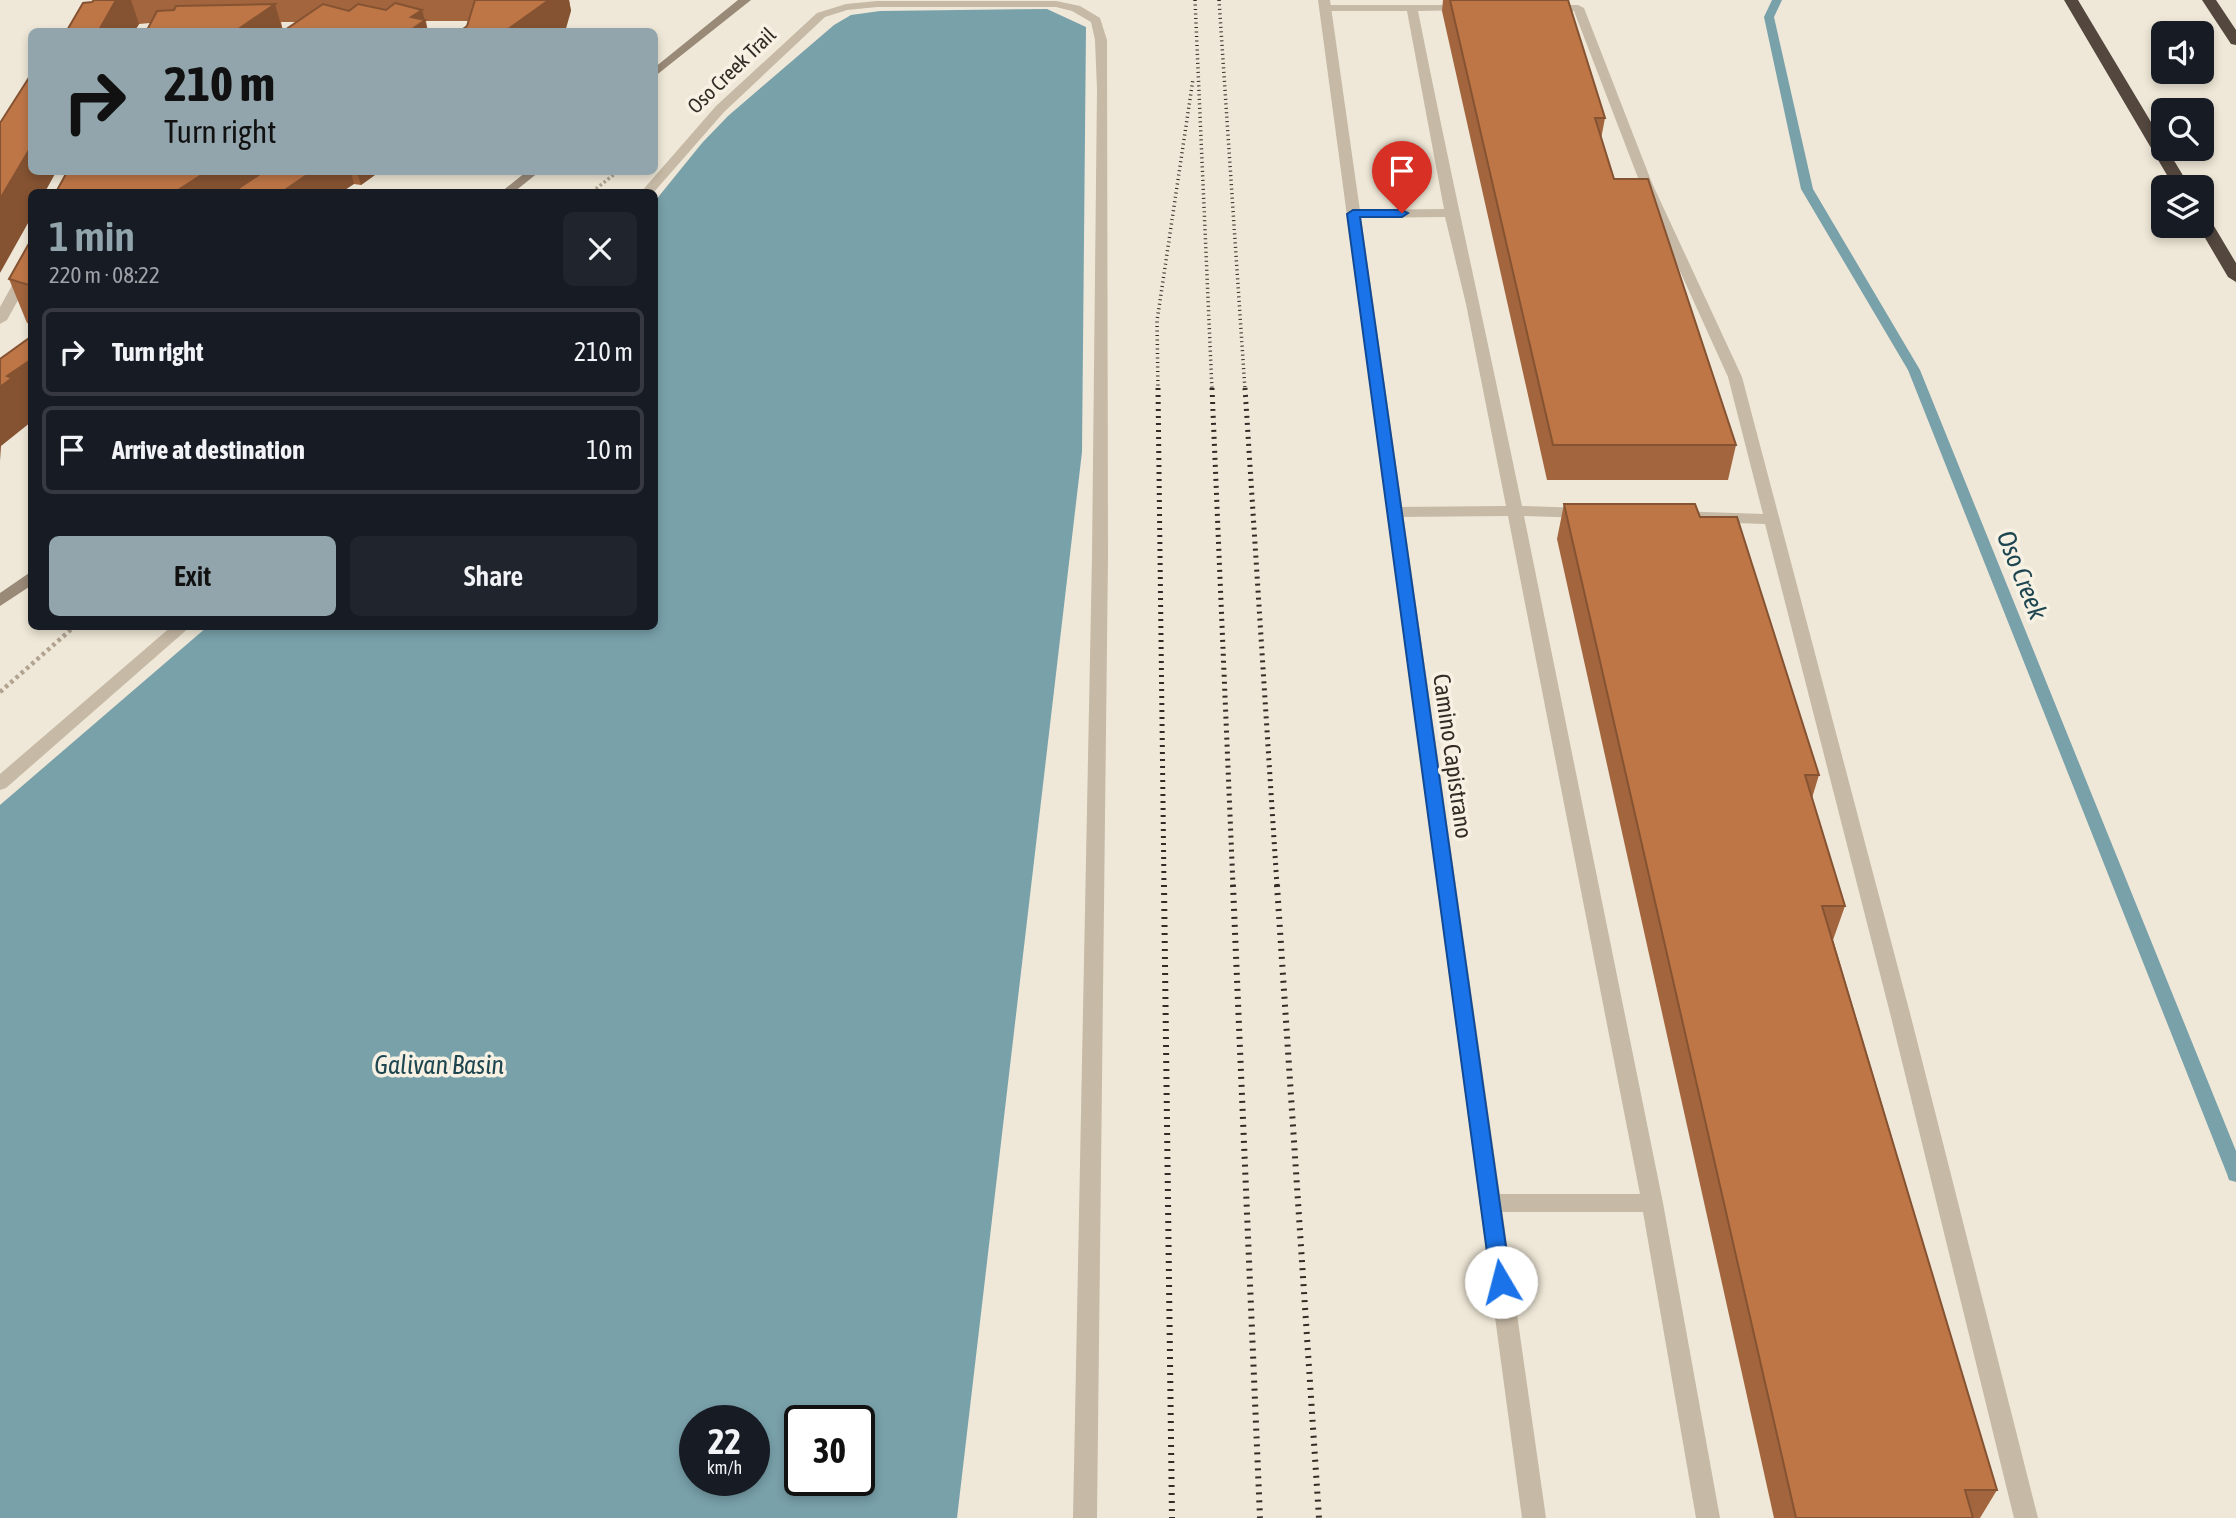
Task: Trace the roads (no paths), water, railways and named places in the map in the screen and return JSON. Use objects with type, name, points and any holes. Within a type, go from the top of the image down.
[{"type":"highway","points":[[2071,0],[2175,175]]},
{"type":"highway","points":[[2209,0],[2236,41]]},
{"type":"highway","points":[[2213,238],[2236,277]]},
{"type":"main road","points":[[658,71],[745,0]]},
{"type":"main road","points":[[511,189],[529,175]]},
{"type":"main road","points":[[0,601],[28,579]]},
{"type":"street","name":"Oso Creek Trail","points":[[650,189],[720,109],[821,15],[846,7],[877,4],[1056,4],[1076,8],[1096,20],[1101,40],[1103,102],[1100,542],[1085,1518]]},
{"type":"street","points":[[1324,4],[1412,9],[1481,8]]},
{"type":"street","name":"Camino Capistrano","points":[[1324,4],[1534,1518]]},
{"type":"street","points":[[1536,8],[1578,8],[1646,183],[1735,377],[1905,1031],[2026,1518]]},
{"type":"street","points":[[1412,9],[1451,213],[1473,304],[1653,1203],[1708,1518]]},
{"type":"street","points":[[1353,214],[1451,213]]},
{"type":"street","points":[[0,320],[28,269]]},
{"type":"street","points":[[1395,512],[1596,513]]},
{"type":"street","points":[[1663,516],[1771,519]]},
{"type":"street","points":[[0,784],[178,630]]},
{"type":"street","points":[[1490,1203],[1653,1203]]},
{"type":"water","name":"Galivan Basin","points":[[1047,9],[1086,27],[1082,452],[957,1518],[0,1518],[0,805],[204,630],[658,630],[658,197],[728,116],[834,25],[851,15],[880,11]]},
{"type":"waterway","name":"Oso Creek","points":[[1777,0],[1769,17],[1807,189],[1914,370],[2236,1174]]},
{"type":"railway","points":[[1195,0],[1212,390]]},
{"type":"railway","points":[[1219,0],[1245,390]]},
{"type":"railway","points":[[1158,390],[1157,321],[1193,79]]},
{"type":"railway","points":[[1158,388],[1164,886]]},
{"type":"railway","points":[[1212,388],[1233,886]]},
{"type":"railway","points":[[1245,388],[1277,886]]},
{"type":"railway","points":[[1164,885],[1172,1518]]},
{"type":"railway","points":[[1233,885],[1260,1518]]},
{"type":"railway","points":[[1277,885],[1319,1518]]}]
